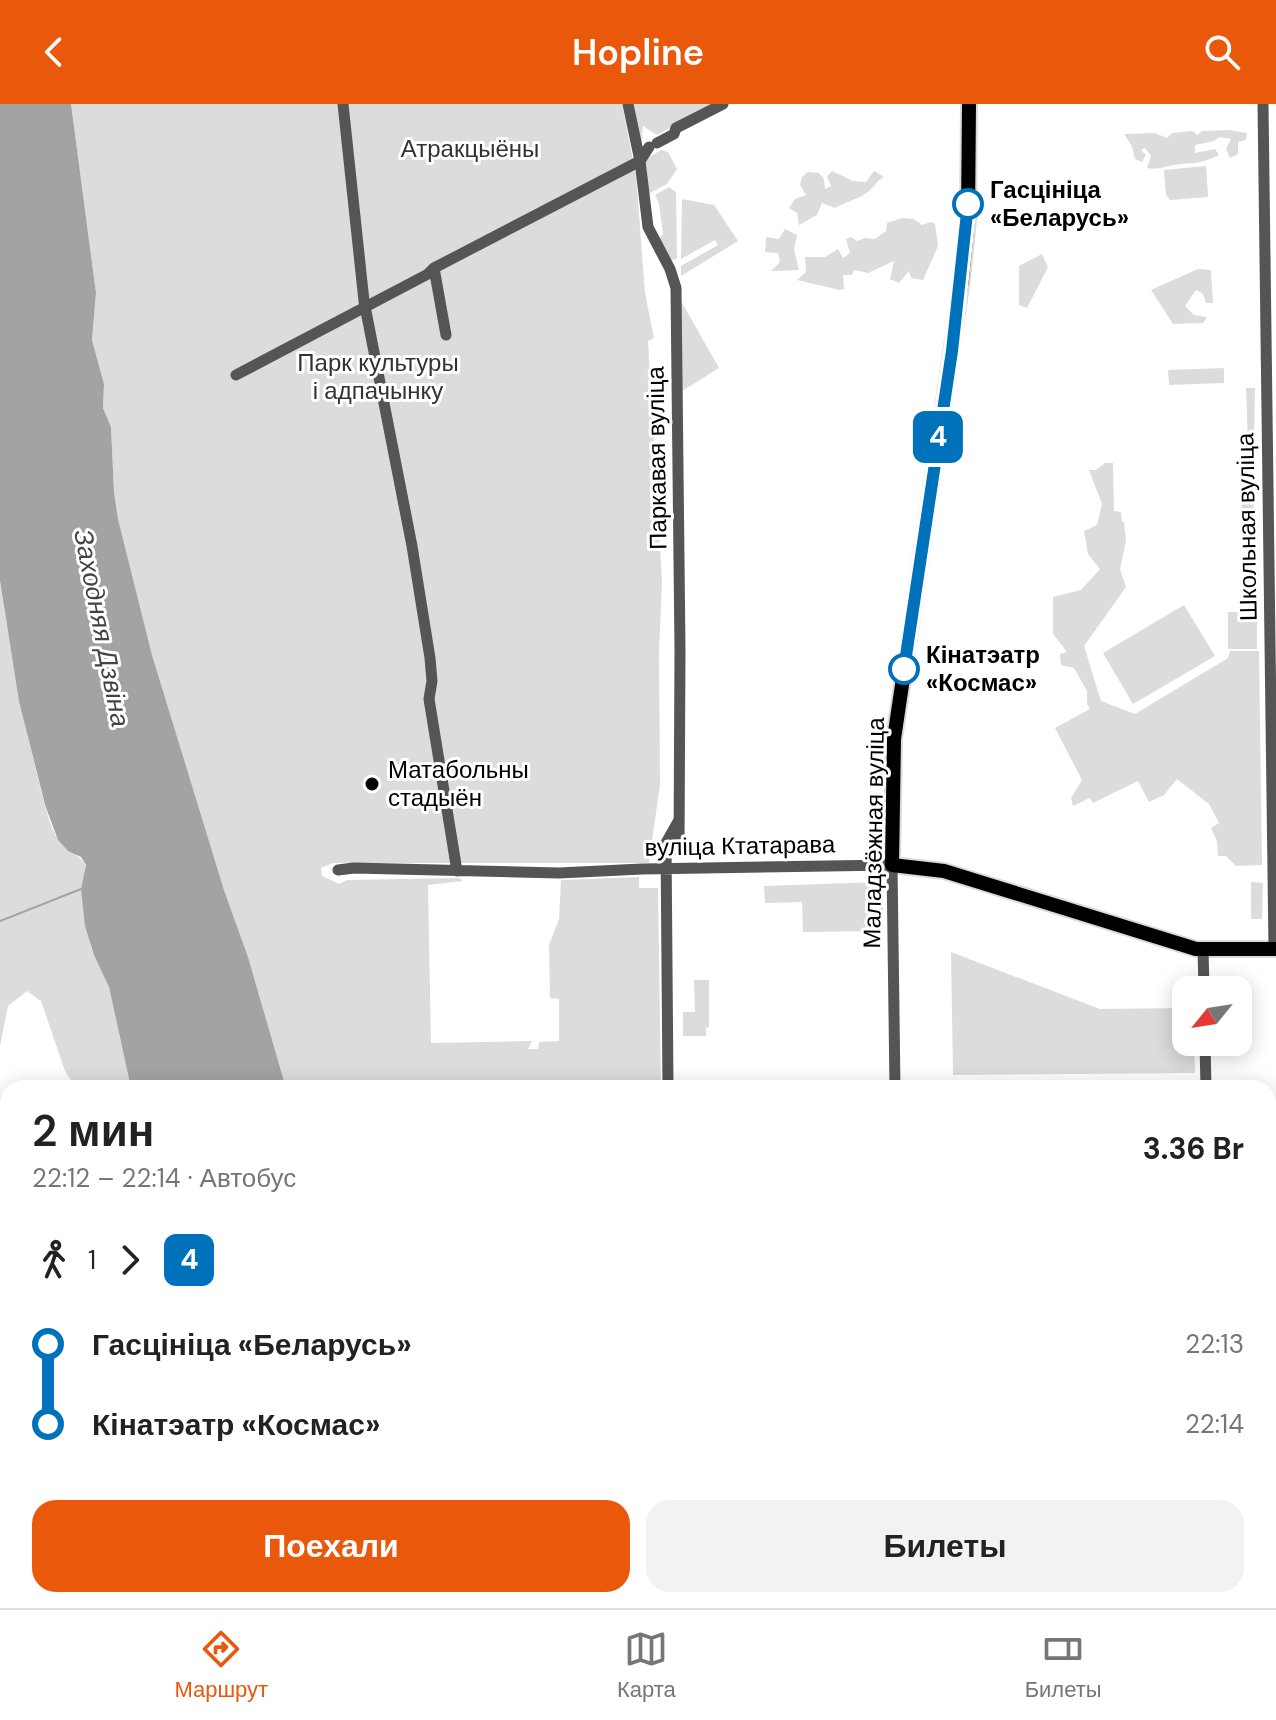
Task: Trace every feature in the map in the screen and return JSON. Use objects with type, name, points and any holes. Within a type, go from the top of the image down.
[{"type":"main road","name":"Маладзёжная вуліца","points":[[892,865],[894,739],[962,279],[968,219],[969,104]]},
{"type":"main road","name":"вуліца Ктатарава","points":[[892,865],[944,871],[1173,944],[1203,949],[1275,949]]},
{"type":"street","points":[[343,104],[365,309],[412,546],[430,658],[432,681],[429,699],[457,871]]},
{"type":"street","name":"Паркавая вуліца","points":[[628,104],[640,161],[648,227],[670,269],[676,288],[679,851]]},
{"type":"street","points":[[236,375],[640,161],[653,145],[674,134],[676,128],[723,104]]},
{"type":"street","name":"Школьная вуліца","points":[[1263,104],[1275,949]]},
{"type":"street","points":[[434,268],[446,335]]},
{"type":"street","name":"Паркавая вуліца","points":[[668,1080],[666,843],[679,819]]},
{"type":"street","name":"вуліца Ктатарава","points":[[338,870],[559,873],[892,865]]},
{"type":"street","name":"Маладзёжная вуліца","points":[[892,865],[895,1080]]},
{"type":"street","points":[[1203,949],[1204,976]]},
{"type":"street","points":[[1205,1056],[1206,1080]]},
{"type":"green space","name":"Парк культуры і адпачынку","points":[[71,104],[622,104],[636,175],[645,293],[654,338],[648,341],[662,582],[660,784],[649,863],[333,863],[321,868],[322,876],[339,884],[347,880],[459,878],[463,881],[428,885],[431,1043],[532,1041],[528,1049],[538,1049],[539,1042],[559,1041],[559,999],[550,998],[549,945],[559,919],[561,880],[639,877],[639,888],[658,888],[661,1080],[284,1080],[152,655],[118,519],[111,427],[103,408],[104,384],[92,340],[96,293]]},
{"type":"green space","points":[[632,104],[714,104],[657,135],[643,126],[641,144]]},
{"type":"green space","points":[[1193,131],[1197,135],[1202,131],[1247,133],[1246,140],[1238,142],[1238,154],[1230,158],[1226,149],[1231,139],[1219,137],[1195,145],[1195,153],[1215,149],[1219,155],[1201,162],[1154,169],[1147,168],[1151,156],[1145,148],[1141,150],[1146,155],[1142,162],[1135,159],[1132,146],[1124,134],[1155,133],[1167,138],[1172,133]]},
{"type":"green space","points":[[661,150],[668,152],[677,169],[667,184],[648,194],[643,161]]},
{"type":"green space","points":[[1206,166],[1208,197],[1170,200],[1166,195],[1164,170]]},
{"type":"green space","points":[[832,171],[853,181],[866,182],[874,171],[883,176],[864,195],[835,208],[822,203],[817,215],[799,225],[797,213],[789,208],[795,199],[806,195],[800,185],[802,177],[808,172],[819,173],[824,179],[825,189],[831,186],[827,176]]},
{"type":"green space","points":[[669,187],[676,192],[677,259],[671,260],[658,239],[663,234],[655,195]]},
{"type":"green space","points":[[682,199],[714,205],[738,241],[681,276],[681,266],[718,245],[715,240],[681,259]]},
{"type":"green space","points":[[903,218],[914,219],[922,225],[935,224],[938,246],[923,280],[911,278],[909,271],[899,283],[890,279],[894,261],[868,273],[854,270],[852,275],[843,275],[844,289],[840,290],[797,280],[806,272],[805,257],[825,257],[838,249],[843,258],[850,253],[846,239],[875,239],[886,231],[887,223]]},
{"type":"green space","points":[[785,229],[797,235],[794,250],[799,270],[771,271],[780,262],[778,253],[765,252],[766,237],[779,239]]},
{"type":"green space","points":[[1042,254],[1048,267],[1027,308],[1019,305],[1019,266]]},
{"type":"green space","points":[[1198,269],[1211,270],[1213,303],[1206,303],[1203,294],[1196,290],[1185,306],[1194,315],[1207,317],[1203,323],[1173,324],[1151,290]]},
{"type":"green space","points":[[681,301],[719,368],[682,391]]},
{"type":"green space","points":[[1224,368],[1224,383],[1169,385],[1168,370]]},
{"type":"green space","points":[[1246,388],[1255,388],[1254,446],[1248,446]]},
{"type":"green space","points":[[1253,456],[1254,546],[1242,546],[1241,457]]},
{"type":"green space","points":[[1105,463],[1113,463],[1114,511],[1121,512],[1124,522],[1126,541],[1120,569],[1126,587],[1084,646],[1101,701],[1135,714],[1228,658],[1230,651],[1259,651],[1262,865],[1236,866],[1226,856],[1218,856],[1217,841],[1211,828],[1219,823],[1209,804],[1177,779],[1164,795],[1149,802],[1138,781],[1093,803],[1090,798],[1073,806],[1071,798],[1082,780],[1055,728],[1090,709],[1087,691],[1074,668],[1061,665],[1060,654],[1067,652],[1053,634],[1053,597],[1081,590],[1100,569],[1088,554],[1084,531],[1097,525],[1102,504],[1089,470],[1096,470]]},
{"type":"green space","points":[[0,581],[19,692],[42,794],[57,838],[86,866],[81,889],[91,947],[109,987],[129,1080],[71,1080],[41,1001],[27,991],[8,1006],[0,1046]]},
{"type":"green space","points":[[1184,605],[1215,656],[1133,704],[1103,653]]},
{"type":"green space","points":[[1228,612],[1257,612],[1257,649],[1228,649]]},
{"type":"green space","points":[[880,882],[883,885],[883,931],[803,932],[802,902],[765,903],[764,886]]},
{"type":"green space","points":[[1251,882],[1263,883],[1262,919],[1251,919]]},
{"type":"green space","points":[[951,952],[1100,1009],[1172,1008],[1172,1056],[1194,1056],[1195,1073],[953,1075]]},
{"type":"green space","points":[[694,980],[709,980],[709,1027],[706,1028],[706,1036],[683,1036],[683,1012],[695,1012]]},
{"type":"water","name":"Заходняя Дзвіна","points":[[0,104],[71,104],[96,293],[92,340],[104,384],[103,408],[111,427],[118,519],[152,655],[284,1080],[129,1080],[109,987],[85,926],[81,889],[86,865],[81,857],[68,851],[58,840],[45,805],[19,701],[0,581]]},
{"type":"waterway","points":[[0,921],[81,889]]},
{"type":"bus line","name":"4","points":[[904,669],[962,279],[968,204]]},
{"type":"place","name":"Гасцініца «Беларусь»","points":[[968,204]]},
{"type":"place","name":"Кінатэатр «Космас»","points":[[904,669]]},
{"type":"place","name":"Матабольны стадыён","points":[[372,784]]},
{"type":"park label","name":"Атракцыёны","points":[[470,149]]}]
